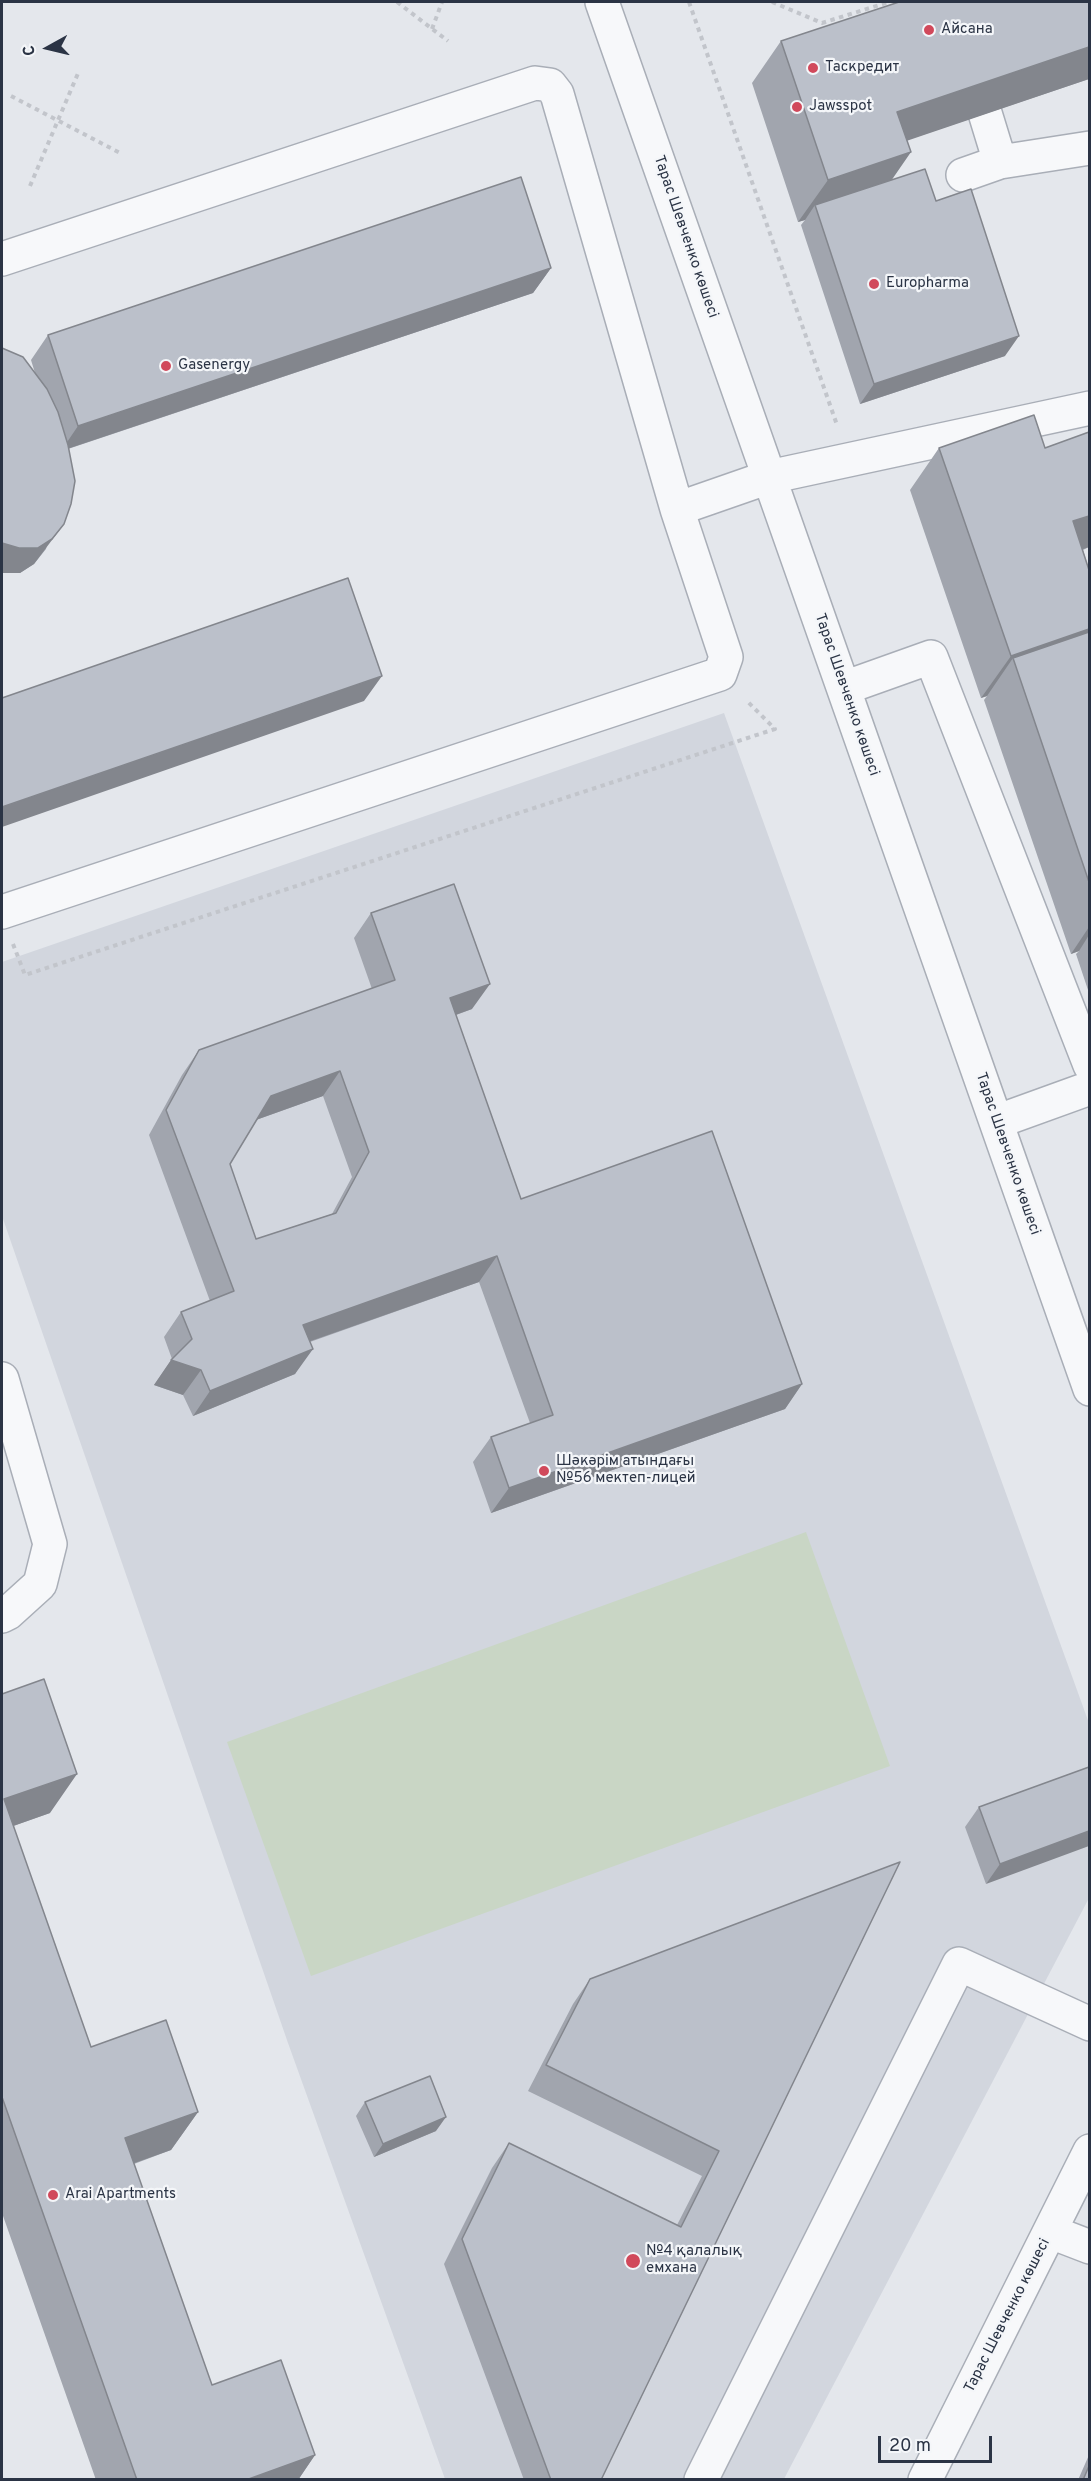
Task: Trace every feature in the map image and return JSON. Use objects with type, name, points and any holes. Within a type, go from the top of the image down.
[{"type":"street","name":"Тарас Шевченко көшесі","points":[[602,2],[996,1122],[1079,1327],[1089,1389]]},
{"type":"street","points":[[951,2],[1000,162]]},
{"type":"street","points":[[2,259],[535,83],[550,85],[557,94],[677,509],[726,657],[720,674],[6,923]]},
{"type":"street","points":[[963,175],[1000,162],[1089,148]]},
{"type":"street","points":[[677,509],[770,477],[1089,408]]},
{"type":"street","points":[[844,688],[932,657],[1089,1065]]},
{"type":"street","points":[[996,1122],[1089,1088]]},
{"type":"street","points":[[2,1379],[50,1544],[40,1584],[2,1616]]},
{"type":"street","points":[[701,2480],[959,1964],[1089,2024]]},
{"type":"street","name":"Тарас Шевченко көшесі","points":[[925,2480],[1051,2232],[1089,2151]]},
{"type":"street","points":[[1051,2232],[1089,2247]]},
{"type":"path","points":[[397,2],[448,41]]},
{"type":"path","points":[[432,29],[442,2]]},
{"type":"path","points":[[689,2],[849,460]]},
{"type":"path","points":[[772,2],[822,23],[889,2]]},
{"type":"path","points":[[30,186],[79,72]]},
{"type":"path","points":[[11,96],[122,154]]},
{"type":"path","points":[[6,923],[25,975],[775,729],[720,674]]},
{"type":"shaded area","name":"Шәкәрім атындағы №56 мектеп-лицей","points":[[724,713],[1090,1726],[1089,1898],[784,2479],[445,2479],[288,2043],[2,1216],[2,962]]},
{"type":"green space","points":[[806,1532],[890,1766],[311,1976],[227,1742]]},
{"type":"building","points":[[899,2],[1089,2],[1089,47],[897,112],[911,152],[828,180],[781,41]]},
{"type":"building","points":[[925,169],[936,201],[971,189],[1019,336],[874,384],[815,205]]},
{"type":"building","points":[[521,177],[551,268],[78,426],[48,335]]},
{"type":"building","points":[[2,348],[23,357],[47,389],[58,412],[68,445],[75,481],[71,504],[64,524],[52,539],[38,548],[19,548],[2,543]]},
{"type":"building","points":[[1034,415],[1045,448],[1089,432],[1089,516],[1073,521],[1089,570],[1089,629],[1011,656],[939,448]]},
{"type":"building","points":[[348,578],[382,676],[2,807],[2,698]]},
{"type":"building","points":[[1089,632],[1089,882],[1013,658]]},
{"type":"building","points":[[454,884],[490,984],[450,998],[521,1199],[712,1131],[802,1384],[509,1488],[491,1437],[553,1415],[497,1256],[303,1325],[313,1349],[210,1391],[201,1370],[171,1360],[192,1339],[181,1312],[234,1291],[166,1110],[199,1050],[395,980],[371,913]],"holes":[[[340,1071],[369,1152],[336,1213],[256,1239],[230,1164],[271,1096]]]},
{"type":"building","points":[[44,1679],[77,1774],[4,1799],[91,2047],[166,2020],[198,2112],[125,2138],[212,2385],[281,2360],[315,2455],[246,2480],[137,2480],[2,2097],[2,1694]]},
{"type":"building","points":[[1089,1767],[1089,1831],[1000,1864],[979,1807]]},
{"type":"building","points":[[900,1862],[601,2480],[551,2480],[462,2239],[509,2143],[681,2227],[719,2151],[546,2065],[590,1979]]},
{"type":"building","points":[[430,2076],[446,2117],[383,2144],[365,2102]]},
{"type":"building","points":[[1089,2466],[1089,2480],[1083,2480]]},
{"type":"place","name":"Айсана","points":[[929,30]]},
{"type":"place","name":"Таскредит","points":[[813,68]]},
{"type":"place","name":"Jawsspot","points":[[797,107]]},
{"type":"place","name":"Europharma","points":[[874,284]]},
{"type":"place","name":"Gasenergy","points":[[166,366]]},
{"type":"place","name":"Шәкәрім атындағы №56 мектеп-лицей","points":[[544,1471]]},
{"type":"place","name":"Arai Apartments","points":[[53,2195]]},
{"type":"place","name":"№4 қалалық емхана","points":[[633,2261]]}]
